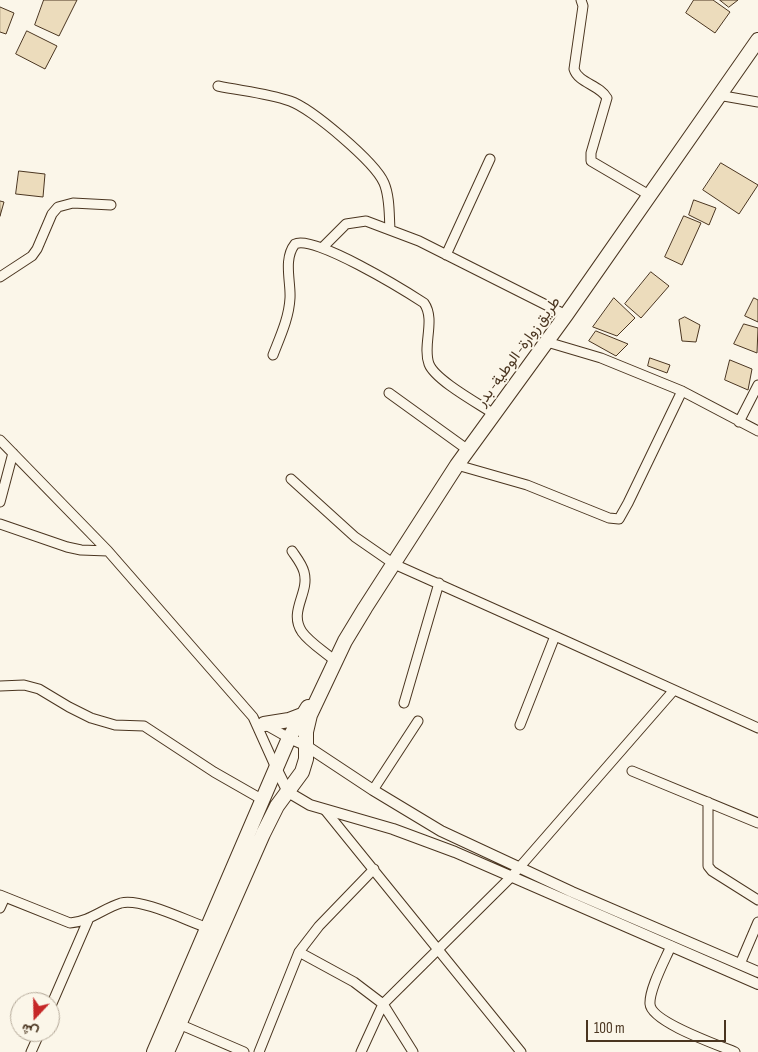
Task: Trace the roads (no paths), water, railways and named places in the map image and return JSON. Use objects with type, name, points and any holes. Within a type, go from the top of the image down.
[{"type":"highway","name":"طريق زوارة- الوطية- بدر","points":[[320,692],[352,629],[457,465],[547,342],[758,40]]},
{"type":"highway","points":[[154,1052],[264,800],[289,738],[302,715],[320,692]]},
{"type":"highway","points":[[167,1052],[263,834],[277,806],[302,772],[306,760],[307,726],[320,692]]},
{"type":"highway","points":[[258,720],[289,720],[302,715]]},
{"type":"street","points":[[581,0],[582,13],[574,69],[576,74],[605,95],[607,102],[591,153],[591,161],[649,195]]},
{"type":"street","points":[[218,86],[287,100],[309,110],[369,162],[379,174],[387,195],[390,229]]},
{"type":"street","points":[[718,95],[758,102]]},
{"type":"street","points":[[446,255],[490,159]]},
{"type":"street","points":[[0,277],[32,256],[37,249],[52,214],[58,207],[73,203],[111,205]]},
{"type":"street","points":[[323,247],[346,224],[353,221],[366,221],[390,229],[446,255],[566,315]]},
{"type":"street","points":[[273,355],[287,314],[290,298],[289,258],[292,247],[300,242],[323,247],[424,303],[428,311],[428,355],[432,370],[494,414]]},
{"type":"street","points":[[547,342],[601,358],[682,391],[758,431]]},
{"type":"street","points":[[740,422],[758,385]]},
{"type":"street","points":[[457,465],[527,485],[609,518],[618,518],[628,503],[682,391]]},
{"type":"street","points":[[389,393],[468,450]]},
{"type":"street","points":[[0,440],[108,550],[258,720],[305,745],[373,790],[441,831],[758,972]]},
{"type":"street","points":[[0,502],[13,454]]},
{"type":"street","points":[[292,479],[355,537],[394,564],[758,728]]},
{"type":"street","points":[[0,524],[67,547],[80,550],[108,550]]},
{"type":"street","points":[[292,551],[304,572],[305,582],[298,608],[299,625],[303,634],[335,661]]},
{"type":"street","points":[[404,703],[439,583]]},
{"type":"street","points":[[520,724],[555,636]]},
{"type":"street","points":[[0,686],[24,685],[39,689],[68,707],[103,722],[144,726],[214,772],[264,800]]},
{"type":"street","points":[[361,1052],[383,1004],[511,877],[674,690]]},
{"type":"street","points":[[258,720],[276,768],[288,792],[301,801],[325,810],[402,832],[455,852],[758,984]]},
{"type":"street","points":[[373,790],[418,721]]},
{"type":"street","points":[[632,771],[758,823]]},
{"type":"street","points":[[708,802],[708,866],[758,900]]},
{"type":"street","points":[[325,810],[440,949],[521,1052]]},
{"type":"street","points":[[259,1052],[299,952],[319,926],[374,869]]},
{"type":"street","points":[[0,908],[2,896],[70,923],[79,922],[114,906],[131,902],[208,928]]},
{"type":"street","points":[[57,992],[89,918]]},
{"type":"street","points":[[740,964],[758,922]]},
{"type":"street","points":[[671,946],[652,993],[650,1004],[653,1013],[672,1025],[735,1052]]},
{"type":"street","points":[[299,952],[354,982],[383,1004],[413,1052]]},
{"type":"street","points":[[179,1024],[244,1052]]}]
